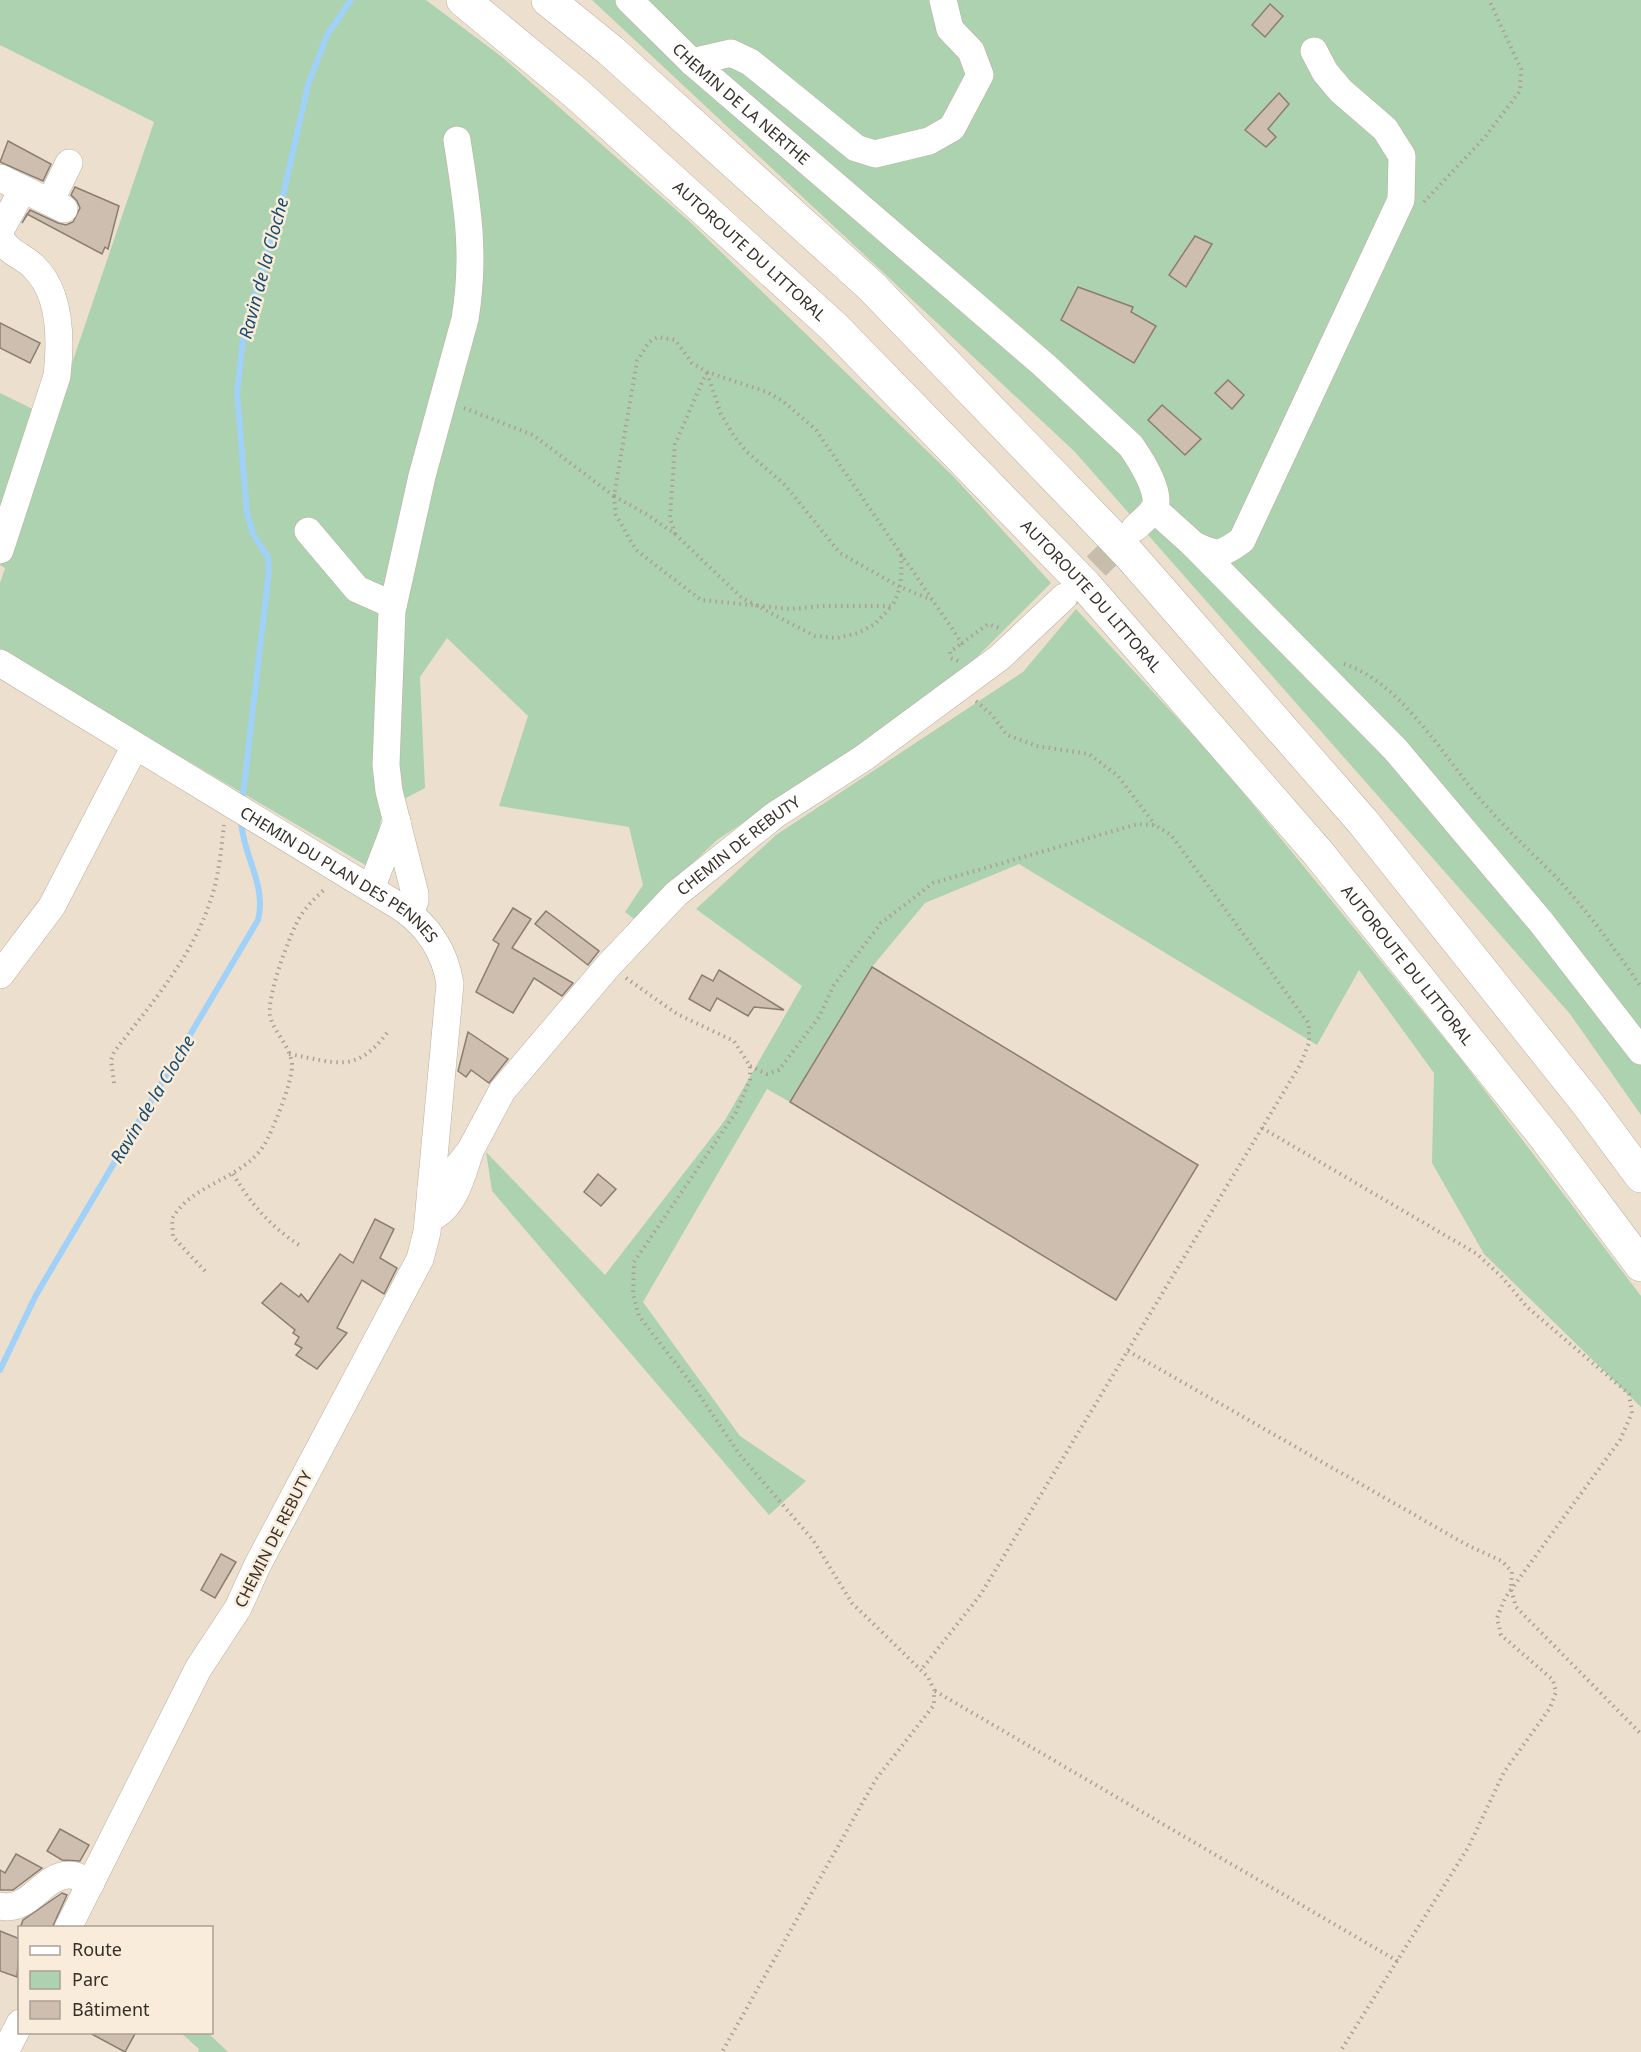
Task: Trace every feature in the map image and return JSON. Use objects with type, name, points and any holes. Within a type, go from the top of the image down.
[{"type":"highway","name":"AUTOROUTE DU LITTORAL","points":[[463,0],[577,94],[835,328],[1085,585],[1319,854],[1546,1138],[1641,1264]]},
{"type":"highway","points":[[548,0],[610,50],[871,286],[1128,553],[1363,822],[1587,1103],[1641,1176]]},
{"type":"street","name":"CHEMIN DE LA NERTHE","points":[[628,0],[692,62],[857,207],[1044,365],[1131,446],[1153,487],[1157,499],[1154,509]]},
{"type":"street","points":[[692,62],[731,53],[750,62],[856,148],[875,154],[929,141],[952,128],[980,75],[970,51],[950,28],[943,0]]},
{"type":"street","points":[[1192,544],[1214,554],[1223,553],[1242,540],[1401,200],[1402,156],[1385,129],[1341,91],[1325,72],[1314,51]]},
{"type":"street","points":[[409,913],[415,901],[415,894],[389,791],[386,765],[393,605],[406,540],[465,319],[472,255],[457,140]]},
{"type":"street","points":[[0,550],[57,376],[58,359],[56,314],[50,294],[34,266],[10,250],[0,233],[11,183],[57,206],[69,163]]},
{"type":"street","points":[[1135,528],[1154,509],[1192,544],[1395,749],[1541,922],[1641,1051]]},
{"type":"street","points":[[308,531],[357,589],[393,605]]},
{"type":"street","name":"CHEMIN DE REBUTY","points":[[69,1926],[198,1669],[238,1608],[257,1566],[420,1259],[429,1219],[440,1212],[454,1194],[470,1151],[502,1091],[608,966],[676,894],[775,815],[862,759],[965,683],[1013,644],[1064,597]]},
{"type":"street","name":"CHEMIN DU PLAN DES PENNES","points":[[0,663],[409,913],[435,939],[448,971],[450,984],[429,1219]]},
{"type":"street","points":[[0,975],[52,906],[135,746]]},
{"type":"street","points":[[371,889],[397,821]]},
{"type":"street","name":"CHEMIN DE REBUTY","points":[[431,1188],[451,1175],[470,1151]]},
{"type":"street","points":[[0,1906],[13,1908],[20,1905],[60,1876],[73,1875],[91,1883]]},
{"type":"path","points":[[1423,202],[1485,137],[1520,91],[1521,69],[1489,0]]},
{"type":"path","points":[[892,606],[762,608],[701,600],[636,549],[623,531],[616,515],[614,496],[638,361],[643,350],[658,337],[666,336],[675,339],[692,363],[706,372],[767,392],[801,416],[816,430],[962,643],[988,624],[993,624],[1013,644]]},
{"type":"path","points":[[675,534],[670,518],[675,444],[706,372]]},
{"type":"path","points":[[706,372],[721,414],[746,451],[785,485],[840,553],[900,587],[933,600]]},
{"type":"path","points":[[443,400],[533,435],[614,496],[675,534],[742,598],[815,636],[837,638],[858,633],[875,624],[892,606],[900,587],[902,555]]},
{"type":"path","points":[[1334,661],[1365,670],[1421,722],[1480,800],[1555,876],[1609,942],[1641,987]]},
{"type":"path","points":[[921,1670],[981,1594],[1300,1065],[1309,1043],[1308,1024],[1171,836],[1155,825],[1118,776],[1089,754],[1037,746],[1007,735],[992,715],[979,706],[965,683]]},
{"type":"path","points":[[114,1083],[111,1060],[114,1052],[164,987],[196,935],[211,901],[225,823],[233,805]]},
{"type":"path","points":[[608,966],[677,1014],[734,1041],[750,1066],[767,1074],[779,1070],[819,1017],[834,985],[881,923],[933,883],[1138,824],[1155,825]]},
{"type":"path","points":[[205,1271],[173,1237],[172,1219],[189,1199],[233,1174],[260,1152],[268,1138],[292,1065],[289,1054],[272,1022],[271,998],[300,917],[311,902],[330,884],[339,869]]},
{"type":"path","points":[[289,1054],[338,1063],[355,1062],[374,1050],[387,1033]]},
{"type":"path","points":[[722,2052],[876,1779],[934,1705],[934,1690],[928,1677],[852,1603],[813,1540],[741,1455],[694,1387],[639,1316],[633,1294],[634,1262],[736,1112],[750,1080],[750,1066]]},
{"type":"path","points":[[1262,1128],[1477,1254],[1502,1277],[1527,1307],[1629,1394],[1632,1413],[1620,1440],[1511,1589],[1497,1618],[1501,1635],[1553,1680],[1556,1692],[1550,1708],[1504,1772],[1468,1846],[1438,1891],[1399,1962],[1340,2052]]},
{"type":"path","points":[[233,1174],[261,1216],[276,1230],[299,1245]]},
{"type":"path","points":[[1128,1351],[1469,1546],[1502,1561],[1512,1572],[1511,1589],[1516,1607],[1641,1734]]},
{"type":"path","points":[[934,1690],[1399,1962]]},
{"type":"green space","points":[[0,0],[426,0],[502,57],[690,222],[954,477],[1051,583],[948,686],[717,840],[634,919],[625,912],[643,885],[629,827],[499,806],[528,716],[447,638],[420,677],[425,788],[383,810],[375,849],[367,866],[0,651],[0,583],[5,568],[0,565],[0,393],[53,419],[154,122],[0,45]]},
{"type":"green space","points":[[592,0],[1641,0],[1641,1115],[1570,1014],[1075,452]]},
{"type":"green space","points":[[1076,609],[1219,763],[1457,1054],[1641,1296],[1641,1407],[1484,1254],[1432,1163],[1434,1073],[1359,970],[1317,1045],[1019,864],[925,903],[872,967],[790,1102],[767,1089],[643,1302],[740,1436],[806,1481],[769,1515],[492,1191],[486,1152],[605,1275],[725,1120],[802,986],[696,909],[776,835],[1023,672]]},
{"type":"green space","points":[[182,2034],[209,2034],[228,2052],[198,2052],[199,2049]]},
{"type":"building","points":[[1270,4],[1283,16],[1265,37],[1252,25]]},
{"type":"building","points":[[1279,93],[1289,104],[1268,129],[1276,137],[1266,147],[1245,130]]},
{"type":"building","points":[[8,141],[51,164],[43,181],[0,162]]},
{"type":"building","points":[[75,187],[119,206],[108,249],[105,247],[102,254],[27,214],[30,210],[58,223],[66,225],[73,222],[80,208],[71,195]]},
{"type":"building","points":[[1195,236],[1212,244],[1186,287],[1169,275]]},
{"type":"building","points":[[1078,287],[1133,307],[1131,312],[1156,326],[1134,363],[1061,320]]},
{"type":"building","points":[[0,323],[40,343],[30,363],[0,348]]},
{"type":"building","points":[[1228,380],[1244,395],[1232,409],[1215,393]]},
{"type":"building","points":[[1162,405],[1201,439],[1185,455],[1148,420]]},
{"type":"building","points":[[513,908],[531,919],[512,948],[573,983],[562,996],[534,978],[513,1013],[476,992],[499,944],[493,940]]},
{"type":"building","points":[[546,911],[599,951],[588,965],[535,924]]},
{"type":"building","points":[[872,967],[1198,1165],[1116,1300],[790,1102]]},
{"type":"building","points":[[719,970],[784,1010],[754,1007],[748,1016],[717,998],[710,1011],[689,999],[702,975],[713,981]]},
{"type":"building","points":[[468,1032],[508,1059],[489,1083],[471,1070],[466,1077],[458,1071]]},
{"type":"building","points":[[598,1174],[616,1189],[601,1206],[584,1192]]},
{"type":"building","points":[[375,1219],[394,1229],[380,1258],[397,1268],[384,1294],[362,1280],[337,1328],[347,1333],[317,1369],[296,1355],[302,1348],[295,1344],[299,1337],[293,1333],[295,1330],[262,1303],[281,1283],[299,1297],[301,1294],[308,1302],[340,1254],[353,1263]]},
{"type":"building","points":[[221,1554],[236,1562],[215,1598],[201,1590]]},
{"type":"building","points":[[60,1829],[89,1845],[80,1861],[62,1860],[47,1851]]},
{"type":"building","points":[[16,1854],[42,1868],[13,1890],[0,1890],[0,1870],[5,1873]]},
{"type":"building","points":[[62,1893],[67,1895],[53,1926],[21,1926],[23,1920]]},
{"type":"building","points":[[0,1931],[18,1938],[17,1977],[0,1971]]},
{"type":"building","points":[[92,2034],[135,2034],[125,2052]]},
{"type":"waterway","name":"Ravin de la Cloche","points":[[243,795],[269,570],[268,557],[253,534],[247,513],[237,393],[244,331],[281,204],[308,85],[327,35],[351,0]]},
{"type":"waterway","name":"Ravin de la Cloche","points":[[0,1370],[36,1295],[258,920],[260,907],[257,883],[241,821]]},
{"type":"tunnel","points":[[1067,595],[1134,529]]}]
